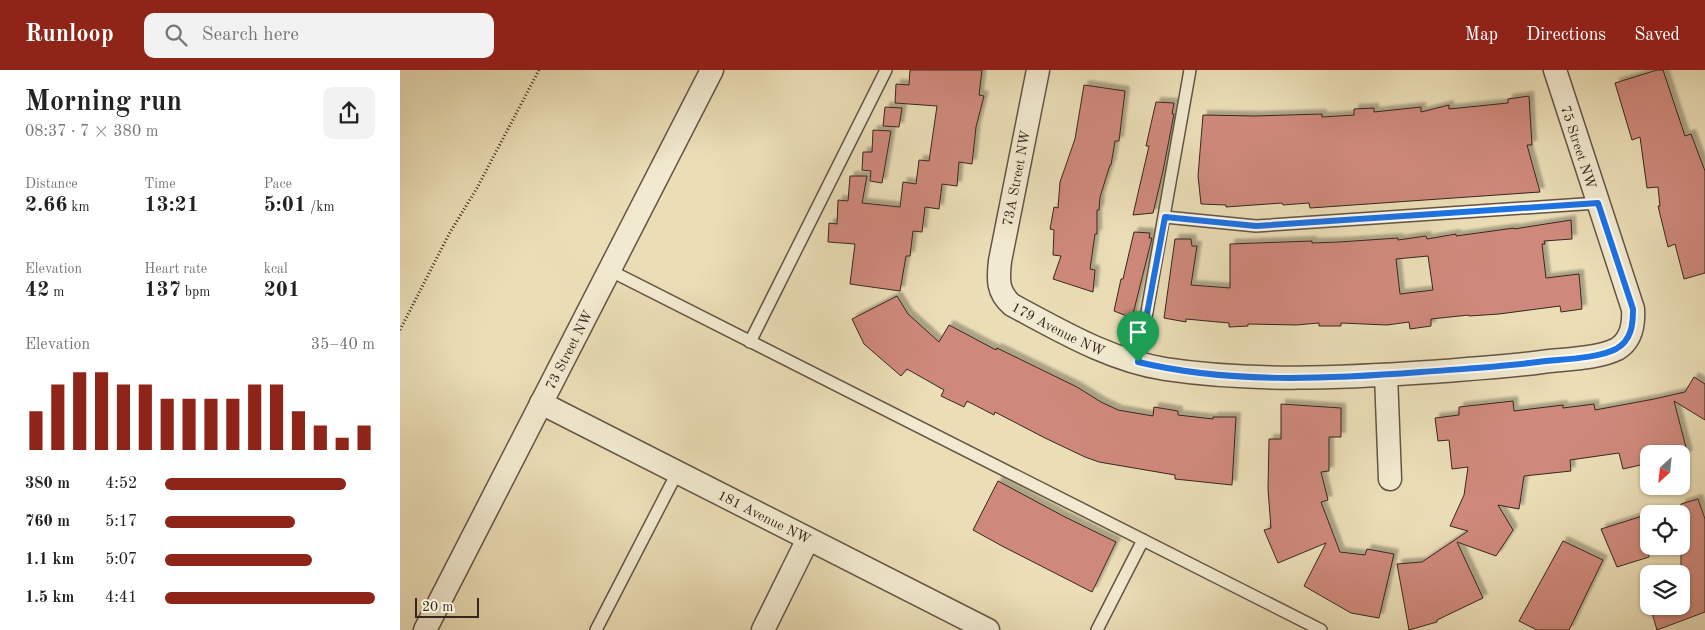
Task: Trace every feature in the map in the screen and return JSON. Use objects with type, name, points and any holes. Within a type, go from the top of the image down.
[{"type":"street","name":"73 Street NW","points":[[425,630],[712,70]]},
{"type":"street","name":"73A Street NW","points":[[999,287],[1000,260],[1038,70]]},
{"type":"street","name":"75 Street NW","points":[[1555,70],[1633,309],[1634,324],[1628,338]]},
{"type":"street","name":"179 Avenue NW","points":[[999,287],[1005,299],[1012,305],[1093,348],[1164,368],[1236,376],[1328,377],[1386,375],[1515,365],[1603,353],[1618,348],[1628,338]]},
{"type":"street","points":[[1386,375],[1390,479]]},
{"type":"street","name":"181 Avenue NW","points":[[541,404],[988,630]]},
{"type":"street","points":[[762,630],[808,539]]},
{"type":"lane","points":[[750,342],[886,70]]},
{"type":"lane","points":[[1138,362],[1190,70]]},
{"type":"lane","points":[[1165,217],[1256,226],[1598,203]]},
{"type":"lane","points":[[609,270],[1321,630]]},
{"type":"lane","points":[[596,630],[677,473]]},
{"type":"lane","points":[[1097,630],[1143,540]]},
{"type":"path","points":[[400,330],[446,240],[477,188],[539,70]]},
{"type":"building","points":[[910,70],[982,70],[979,95],[984,96],[976,127],[972,164],[959,162],[957,186],[942,184],[939,209],[925,207],[922,232],[913,231],[910,256],[906,256],[900,291],[850,284],[855,244],[828,242],[829,223],[837,224],[838,200],[848,201],[850,176],[867,176],[862,203],[900,207],[903,182],[916,184],[919,160],[929,161],[937,106],[895,103],[896,84],[909,85]]},
{"type":"building","points":[[1657,70],[1663,70],[1685,136],[1691,134],[1705,171],[1705,273],[1684,279],[1675,244],[1668,247],[1658,206],[1660,206],[1658,187],[1647,188],[1640,137],[1632,140],[1615,83]]},
{"type":"building","points":[[1084,85],[1125,91],[1119,141],[1115,141],[1111,165],[1100,197],[1099,210],[1097,210],[1097,234],[1095,234],[1090,269],[1095,270],[1093,292],[1053,279],[1061,256],[1053,255],[1054,230],[1050,229],[1054,207],[1058,208],[1060,182],[1075,139]]},
{"type":"building","points":[[1529,96],[1532,145],[1527,145],[1540,192],[1310,208],[1309,203],[1226,207],[1226,205],[1201,204],[1198,176],[1203,115],[1322,114],[1322,117],[1354,115],[1354,109],[1374,108],[1374,112],[1421,107],[1421,112],[1449,105],[1449,109],[1508,103],[1508,99]]},
{"type":"building","points":[[1156,102],[1174,103],[1172,114],[1174,114],[1163,171],[1153,213],[1133,215],[1149,146],[1146,146]]},
{"type":"building","points":[[885,107],[902,108],[899,127],[883,126]]},
{"type":"building","points":[[873,130],[891,131],[882,183],[870,181],[871,171],[862,170],[863,152],[872,152]]},
{"type":"building","points":[[1571,220],[1572,239],[1544,241],[1545,244],[1542,244],[1546,278],[1579,274],[1582,309],[1561,312],[1560,306],[1499,314],[1431,319],[1431,326],[1410,329],[1409,322],[1387,325],[1341,323],[1341,326],[1319,326],[1319,323],[1296,325],[1248,324],[1248,326],[1229,327],[1229,323],[1186,319],[1186,322],[1164,318],[1175,239],[1191,239],[1192,246],[1197,246],[1191,285],[1230,288],[1230,244],[1312,241],[1312,243],[1398,238],[1398,240],[1426,236],[1427,239],[1456,234],[1456,236]],"holes":[[[1428,256],[1433,290],[1400,294],[1396,259]]]},
{"type":"building","points":[[1134,232],[1150,233],[1149,238],[1152,238],[1132,318],[1114,311]]},
{"type":"building","points":[[897,296],[908,314],[939,342],[949,325],[996,350],[997,348],[1077,387],[1118,410],[1153,416],[1154,407],[1178,411],[1178,415],[1213,419],[1213,417],[1236,417],[1232,485],[1175,479],[1175,475],[1099,462],[1045,438],[995,412],[994,415],[967,401],[964,407],[941,396],[944,390],[907,369],[901,376],[864,344],[852,319]]},
{"type":"building","points":[[1694,377],[1705,384],[1705,420],[1674,401],[1685,445],[1640,445],[1640,465],[1623,469],[1619,453],[1570,460],[1571,471],[1524,476],[1519,509],[1498,505],[1513,530],[1496,556],[1457,542],[1483,598],[1437,620],[1437,622],[1409,630],[1397,564],[1422,562],[1468,531],[1450,526],[1464,495],[1468,467],[1452,469],[1449,440],[1438,441],[1435,418],[1459,415],[1459,407],[1513,401],[1514,411],[1563,405],[1563,408],[1594,404],[1595,410],[1685,392]]},
{"type":"building","points":[[1281,404],[1341,408],[1341,437],[1329,437],[1329,471],[1321,472],[1328,500],[1321,502],[1340,552],[1365,555],[1367,549],[1394,554],[1379,618],[1351,613],[1304,586],[1326,543],[1278,563],[1264,530],[1271,528],[1268,489],[1269,439],[1281,439]]},
{"type":"building","points":[[998,481],[1116,542],[1092,592],[973,530]]},
{"type":"building","points":[[1698,499],[1705,519],[1705,612],[1657,630],[1653,615],[1690,615],[1690,565],[1681,565],[1681,555],[1690,555],[1690,505],[1681,504]]},
{"type":"building","points":[[1640,517],[1640,555],[1649,555],[1649,557],[1617,567],[1601,529]]},
{"type":"building","points":[[1563,541],[1603,560],[1569,630],[1537,630],[1519,621]]},
{"type":"route","points":[[1598,203],[1633,309],[1634,324],[1628,338],[1618,348],[1603,353],[1515,365],[1386,375],[1270,377],[1236,376],[1164,368],[1138,362],[1165,217],[1256,226],[1598,203]]}]
